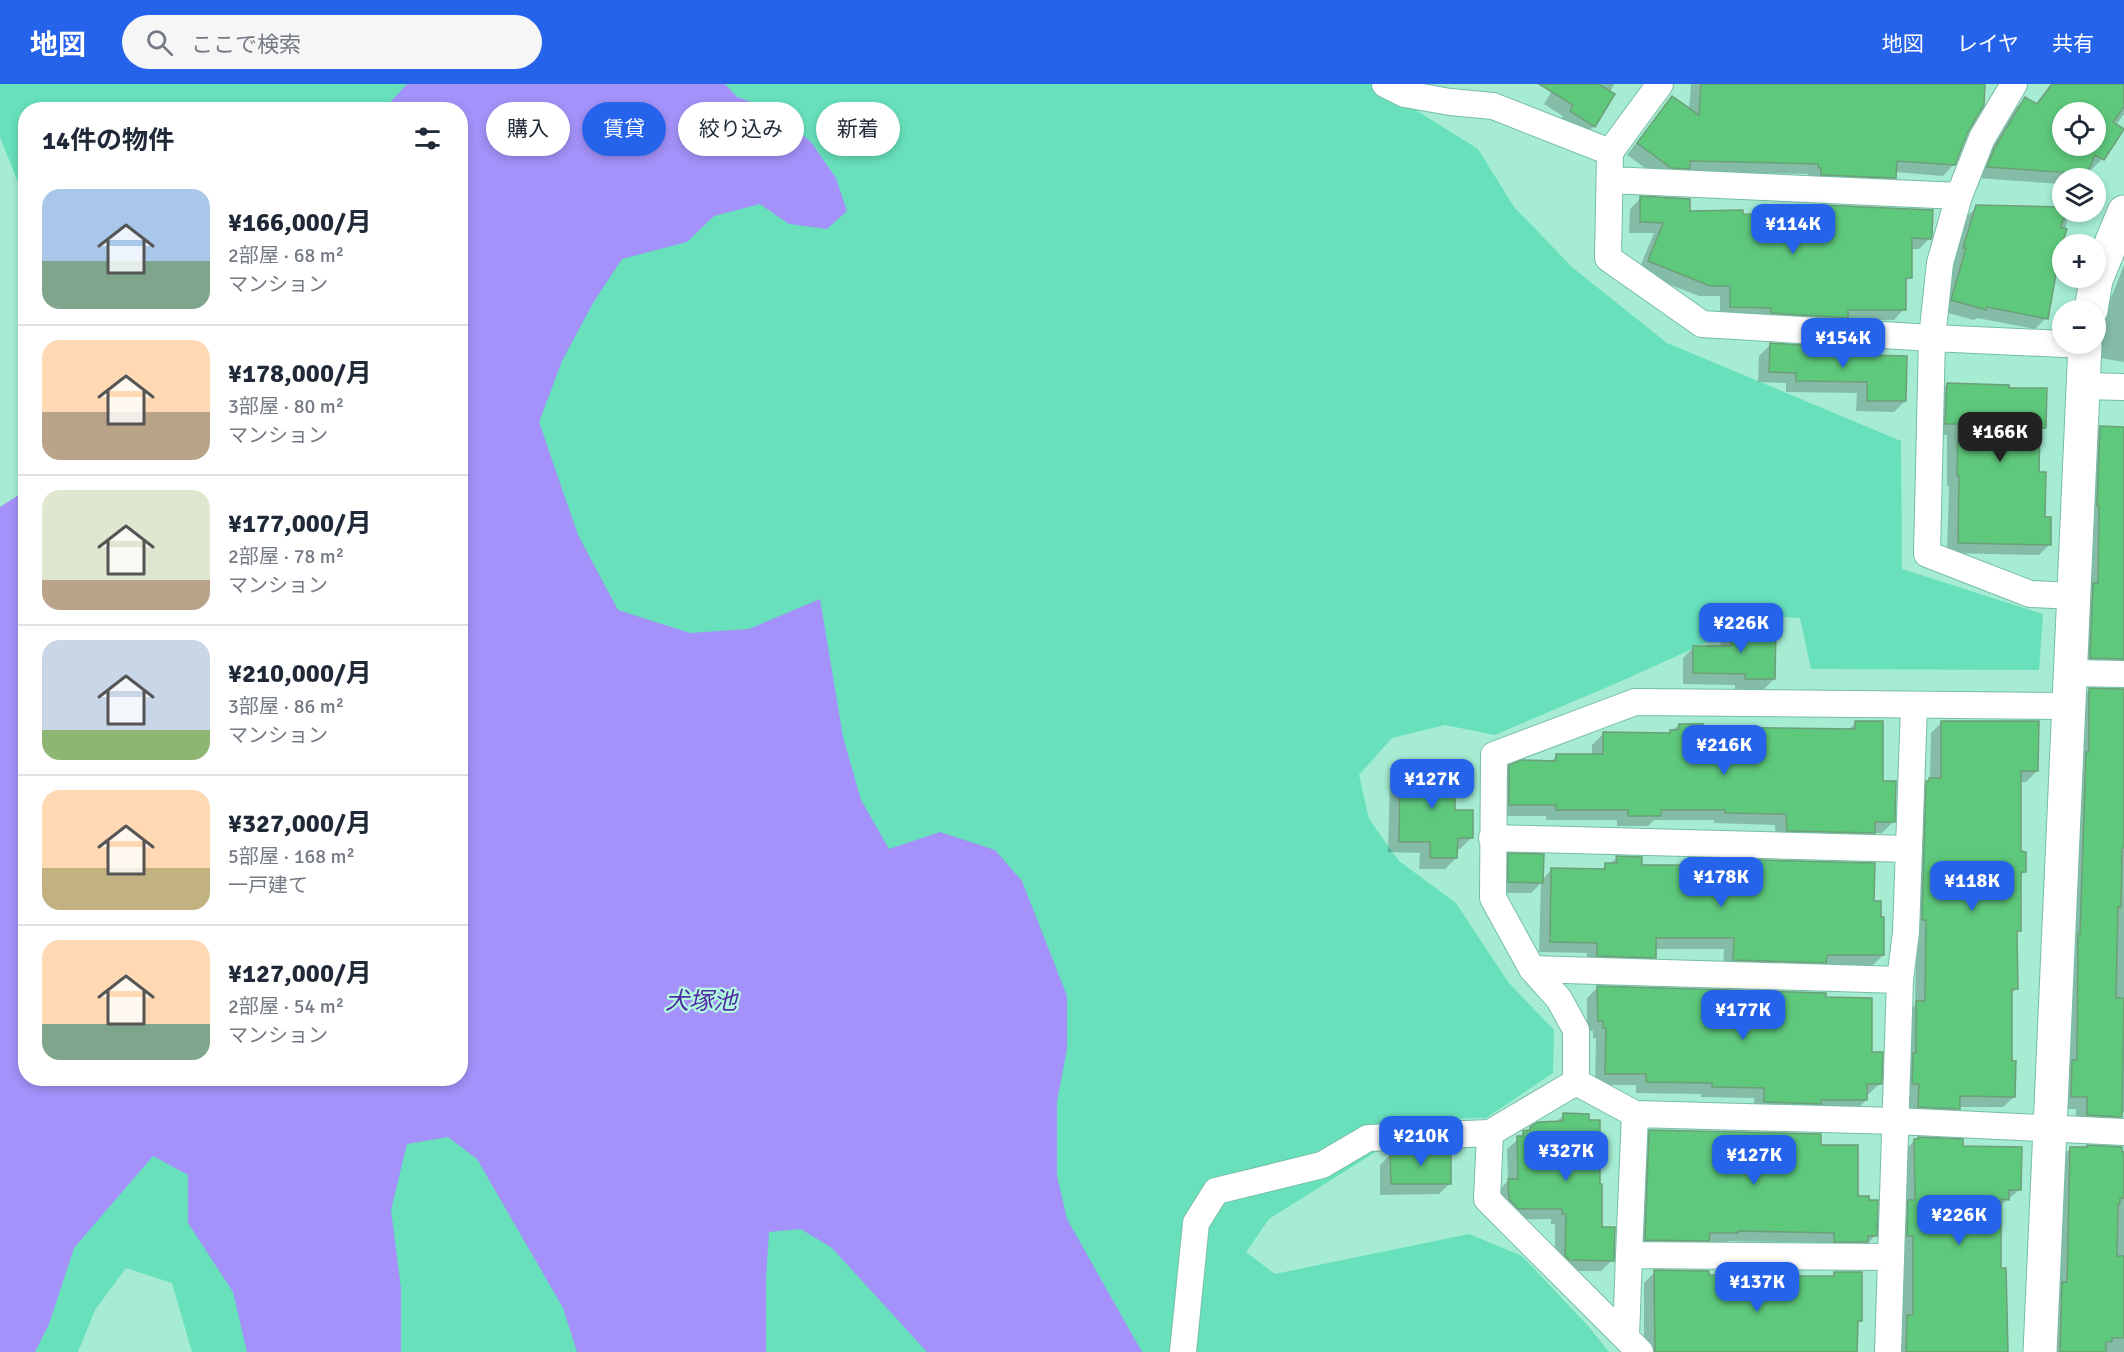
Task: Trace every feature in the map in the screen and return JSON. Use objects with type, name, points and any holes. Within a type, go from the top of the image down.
[{"type":"street","points":[[1385,84],[1405,94],[1450,102],[1493,106],[1610,152]]},
{"type":"street","points":[[1660,84],[1610,152],[1608,258],[1702,324],[1932,339],[2052,343]]},
{"type":"street","points":[[2014,84],[1982,138],[1959,196],[1940,263],[1932,339],[1927,554],[2030,594],[2075,596]]},
{"type":"street","points":[[1610,180],[1959,196]]},
{"type":"street","points":[[2093,300],[2096,280],[2124,212]]},
{"type":"street","points":[[2040,1352],[2085,354]]},
{"type":"street","points":[[2084,386],[2124,387]]},
{"type":"street","points":[[2071,673],[2124,674]]},
{"type":"street","points":[[1576,1082],[1576,1030],[1559,999],[1532,969],[1493,898],[1494,755],[1635,702],[2069,706]]},
{"type":"street","points":[[1888,1352],[1900,980],[1906,932],[1914,706]]},
{"type":"street","points":[[1492,838],[1909,849]]},
{"type":"street","points":[[1532,969],[1900,980]]},
{"type":"street","points":[[1576,1082],[1635,1114],[1896,1121],[2124,1132]]},
{"type":"street","points":[[1183,1352],[1196,1223],[1216,1191],[1322,1165],[1368,1137],[1490,1133],[1576,1082]]},
{"type":"street","points":[[1633,1344],[1629,1255],[1635,1114]]},
{"type":"street","points":[[1490,1133],[1486,1199],[1633,1344]]},
{"type":"street","points":[[1629,1255],[1890,1257]]},
{"type":"green space","points":[[0,84],[516,84],[468,106],[468,102],[18,102],[18,182],[0,137]]},
{"type":"green space","points":[[658,84],[1374,84],[1478,149],[1514,207],[1573,268],[1667,343],[1901,441],[1902,569],[2043,614],[2039,670],[1811,669],[1800,618],[1765,616],[1495,735],[1445,725],[1392,738],[1359,775],[1369,819],[1399,861],[1456,903],[1508,982],[1554,1030],[1553,1073],[1486,1118],[1428,1119],[1269,1219],[1246,1252],[1275,1274],[1469,1234],[1522,1256],[1588,1326],[1609,1352],[192,1352],[172,1283],[126,1268],[95,1310],[78,1352],[0,1352],[25,1086],[468,1086],[468,1052],[587,665],[479,418],[619,156],[666,156],[666,102],[648,102]]},
{"type":"water","name":"犬塚池","points":[[407,84],[725,84],[737,97],[752,102],[678,102],[678,156],[804,156],[804,136],[816,149],[816,156],[821,156],[836,178],[847,211],[827,229],[789,224],[760,204],[714,216],[687,242],[622,259],[593,303],[562,361],[539,422],[578,535],[618,610],[690,633],[749,629],[820,599],[843,737],[861,800],[889,849],[940,832],[995,850],[1022,881],[1067,996],[1067,1049],[1057,1101],[1057,1176],[1067,1219],[1142,1352],[927,1352],[832,1248],[801,1229],[769,1232],[766,1279],[766,1352],[577,1352],[563,1308],[477,1159],[448,1137],[407,1144],[391,1210],[401,1289],[401,1352],[247,1352],[233,1292],[188,1223],[188,1175],[153,1156],[74,1248],[49,1324],[35,1352],[0,1352],[0,507],[18,495],[18,1086],[468,1086],[468,102],[390,102]]},
{"type":"building","points":[[1539,84],[1598,84],[1615,94],[1595,127],[1570,111],[1573,105]]},
{"type":"building","points":[[1701,84],[1985,84],[1984,105],[1968,132],[1955,165],[1897,161],[1896,178],[1821,175],[1821,168],[1818,168],[1818,164],[1690,161],[1690,169],[1671,168],[1637,143],[1672,96],[1699,115]]},
{"type":"building","points":[[2052,84],[2124,84],[2124,107],[2113,122],[2124,129],[2104,160],[2097,156],[2106,156],[2106,102],[2052,102],[2052,156],[2095,156],[2090,168],[2052,168],[2052,172],[1987,167],[1994,149],[2025,97],[2037,104]]},
{"type":"building","points":[[1640,196],[1690,199],[1690,211],[1743,210],[1743,214],[1821,215],[1821,205],[1933,210],[1932,235],[1931,239],[1912,238],[1912,278],[1906,278],[1906,310],[1848,310],[1848,318],[1771,313],[1771,308],[1730,307],[1730,286],[1710,286],[1648,261],[1663,223],[1640,222]]},
{"type":"building","points":[[1976,205],[2052,207],[2052,222],[2062,222],[2060,227],[2067,229],[2065,234],[2052,234],[2053,288],[2048,319],[1987,307],[1986,310],[1951,300],[1966,248],[1963,248]]},
{"type":"building","points":[[1770,343],[1848,348],[1848,351],[1863,352],[1863,355],[1907,356],[1906,401],[1867,401],[1867,382],[1796,381],[1796,373],[1769,372]]},
{"type":"building","points":[[1947,383],[2009,385],[2009,388],[2047,388],[2046,428],[2040,428],[2039,472],[2046,472],[2045,517],[2051,517],[2051,545],[1958,543],[1958,424],[1945,424]]},
{"type":"building","points":[[2100,426],[2124,427],[2124,659],[2090,658],[2093,583],[2098,583],[2099,506],[2097,506]]},
{"type":"building","points":[[1731,626],[1776,627],[1775,679],[1745,679],[1745,674],[1693,673],[1693,646],[1731,646]]},
{"type":"building","points":[[2089,688],[2124,689],[2124,848],[2122,848],[2121,907],[2118,907],[2116,998],[2124,998],[2122,1117],[2087,1115],[2087,1097],[2071,1097],[2072,1060],[2077,1060],[2078,934],[2080,934],[2086,752],[2089,752]]},
{"type":"building","points":[[1855,721],[1883,721],[1883,781],[1896,781],[1895,822],[1875,822],[1875,833],[1787,831],[1786,814],[1725,813],[1725,810],[1661,810],[1661,816],[1628,816],[1628,810],[1556,810],[1556,805],[1509,805],[1509,765],[1522,760],[1556,761],[1556,754],[1603,754],[1603,732],[1670,733],[1670,730],[1678,730],[1679,724],[1703,724],[1702,727],[1855,729]]},
{"type":"building","points":[[1941,721],[2039,721],[2038,771],[2021,771],[2021,851],[2026,852],[2026,872],[2021,872],[2021,931],[2017,931],[2018,989],[2012,989],[2012,1061],[2016,1061],[2015,1097],[1960,1096],[1960,1109],[1918,1107],[1919,1084],[1912,1084],[1913,1053],[1916,1053],[1916,1001],[1925,1001],[1926,920],[1922,920],[1926,781],[1929,781],[1929,778],[1941,778]]},
{"type":"building","points":[[1400,765],[1455,765],[1455,810],[1473,810],[1473,838],[1458,838],[1457,858],[1430,858],[1430,842],[1399,842]]},
{"type":"building","points":[[1508,853],[1544,854],[1543,883],[1508,882]]},
{"type":"building","points":[[1616,856],[1642,857],[1642,865],[1690,865],[1690,858],[1875,863],[1874,901],[1881,901],[1881,917],[1884,917],[1884,955],[1827,955],[1826,963],[1733,960],[1734,938],[1656,938],[1656,958],[1597,956],[1597,943],[1550,942],[1551,868],[1605,869],[1605,863],[1617,863]]},
{"type":"building","points":[[1597,986],[1826,993],[1826,997],[1872,998],[1872,1052],[1883,1052],[1882,1084],[1867,1084],[1867,1100],[1821,1100],[1821,1104],[1764,1102],[1764,1088],[1712,1087],[1712,1083],[1646,1082],[1646,1074],[1605,1074],[1606,1028],[1603,1028],[1603,1021],[1598,1021]]},
{"type":"building","points":[[1563,1113],[1589,1114],[1589,1120],[1600,1120],[1602,1227],[1615,1227],[1614,1261],[1570,1260],[1565,1256],[1566,1214],[1562,1214],[1562,1209],[1518,1209],[1509,1199],[1508,1179],[1518,1179],[1517,1136],[1523,1136],[1523,1131],[1530,1130],[1530,1127],[1538,1122],[1563,1121]]},
{"type":"building","points":[[1649,1130],[1821,1134],[1821,1145],[1858,1145],[1858,1196],[1869,1196],[1869,1200],[1878,1200],[1877,1236],[1868,1236],[1868,1242],[1834,1242],[1834,1233],[1738,1231],[1738,1233],[1710,1233],[1709,1241],[1645,1240]]},
{"type":"building","points":[[1918,1137],[1963,1139],[1963,1146],[2022,1147],[2021,1190],[2009,1190],[2009,1200],[2001,1199],[2001,1268],[2006,1268],[2008,1352],[1906,1352],[1907,1315],[1913,1315],[1913,1236],[1907,1236],[1908,1200],[1915,1200],[1914,1139]]},
{"type":"building","points":[[2087,1145],[2122,1147],[2122,1152],[2124,1152],[2124,1198],[2120,1198],[2120,1204],[2118,1204],[2117,1256],[2124,1256],[2124,1338],[2112,1338],[2112,1342],[2106,1342],[2106,1352],[2060,1352],[2062,1282],[2067,1282],[2070,1147],[2087,1147]]},
{"type":"building","points":[[1451,1150],[1451,1184],[1391,1184],[1390,1152]]},
{"type":"building","points":[[1654,1270],[1709,1271],[1709,1275],[1744,1276],[1834,1276],[1834,1272],[1862,1272],[1862,1321],[1858,1321],[1857,1352],[1655,1352]]}]
